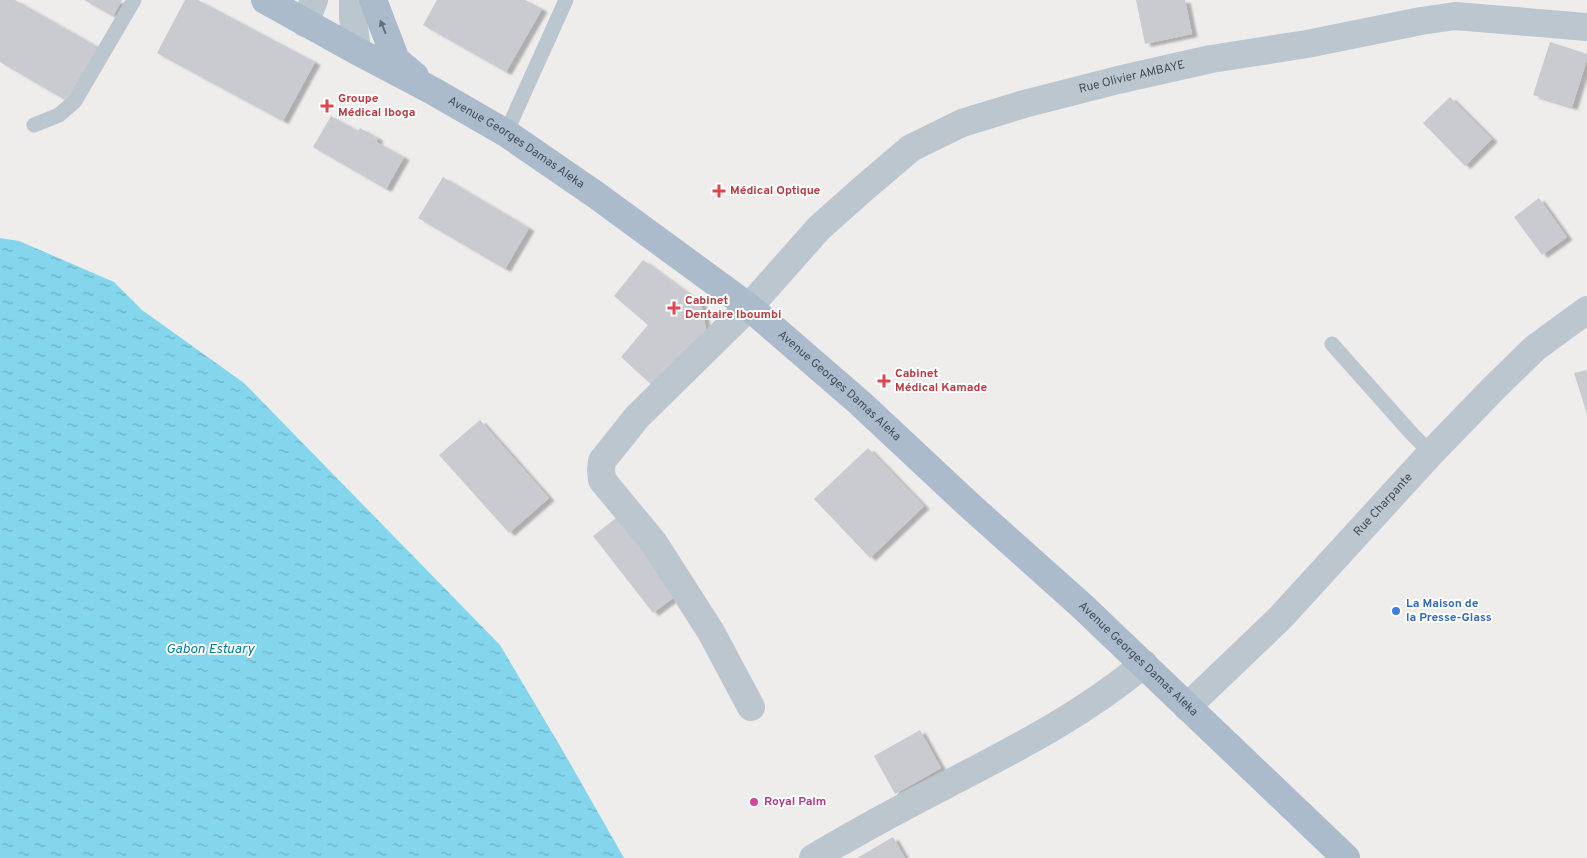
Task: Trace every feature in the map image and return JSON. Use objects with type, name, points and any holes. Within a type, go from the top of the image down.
[{"type":"main road","name":"Avenue Georges Damas Aleka","points":[[265,0],[310,11],[357,51],[433,91],[506,133],[596,195],[749,307],[860,404],[1144,664],[1346,858]]},
{"type":"main road","points":[[373,0],[396,60],[433,91]]},
{"type":"street","points":[[353,0],[357,51]]},
{"type":"street","name":"Rue Olivier AMBAYE","points":[[751,706],[711,632],[654,543],[602,480],[602,461],[637,417],[749,307],[819,228],[912,148],[962,123],[1024,104],[1210,59],[1306,44],[1418,10],[1455,16],[1587,27]]},
{"type":"street","name":"Rue Charpante","points":[[1187,707],[1280,618],[1431,453],[1535,348],[1587,310]]},
{"type":"street","points":[[813,858],[872,823],[1024,745],[1086,708],[1114,689],[1144,664]]},
{"type":"lane","points":[[34,125],[59,115],[75,101],[134,0]]},
{"type":"lane","points":[[506,133],[566,0]]},
{"type":"lane","points":[[1332,344],[1431,453]]},
{"type":"water","name":"Gabon Estuary","points":[[0,238],[19,241],[114,282],[142,310],[244,383],[500,645],[624,858],[0,858]]},
{"type":"building","points":[[0,0],[15,0],[98,47],[67,101],[0,62]]},
{"type":"building","points":[[84,0],[122,0],[113,16]]},
{"type":"building","points":[[185,0],[198,0],[315,62],[283,121],[157,53]]},
{"type":"building","points":[[437,0],[525,0],[542,9],[506,72],[423,25]]},
{"type":"building","points":[[1136,0],[1185,0],[1192,34],[1145,44]]},
{"type":"building","points":[[1550,42],[1587,54],[1572,107],[1533,95]]},
{"type":"building","points":[[1450,97],[1492,139],[1465,166],[1423,123]]},
{"type":"building","points":[[331,116],[358,131],[360,128],[378,138],[376,142],[404,157],[386,189],[313,147]]},
{"type":"building","points":[[443,177],[529,228],[505,269],[418,218]]},
{"type":"building","points":[[1539,198],[1567,237],[1542,255],[1514,217]]},
{"type":"building","points":[[643,260],[701,303],[706,329],[655,388],[621,357],[648,325],[614,296]]},
{"type":"building","points":[[1587,370],[1587,414],[1574,373]]},
{"type":"building","points":[[480,420],[549,498],[509,533],[439,455]]},
{"type":"building","points":[[868,448],[924,506],[870,558],[814,499]]},
{"type":"building","points":[[629,508],[689,586],[653,613],[593,536]]},
{"type":"building","points":[[920,730],[941,768],[895,794],[874,756]]},
{"type":"building","points":[[893,837],[905,858],[857,858]]},
{"type":"place","name":"Groupe Médical Iboga","points":[[327,106]]},
{"type":"place","name":"Médical Optique","points":[[719,191]]},
{"type":"place","name":"Cabinet Dentaire Iboumbi","points":[[674,308]]},
{"type":"place","name":"Cabinet Médical Kamade","points":[[884,381]]},
{"type":"place","name":"La Maison de la Presse-Glass","points":[[1396,611]]},
{"type":"place","name":"Royal Palm","points":[[754,802]]}]
